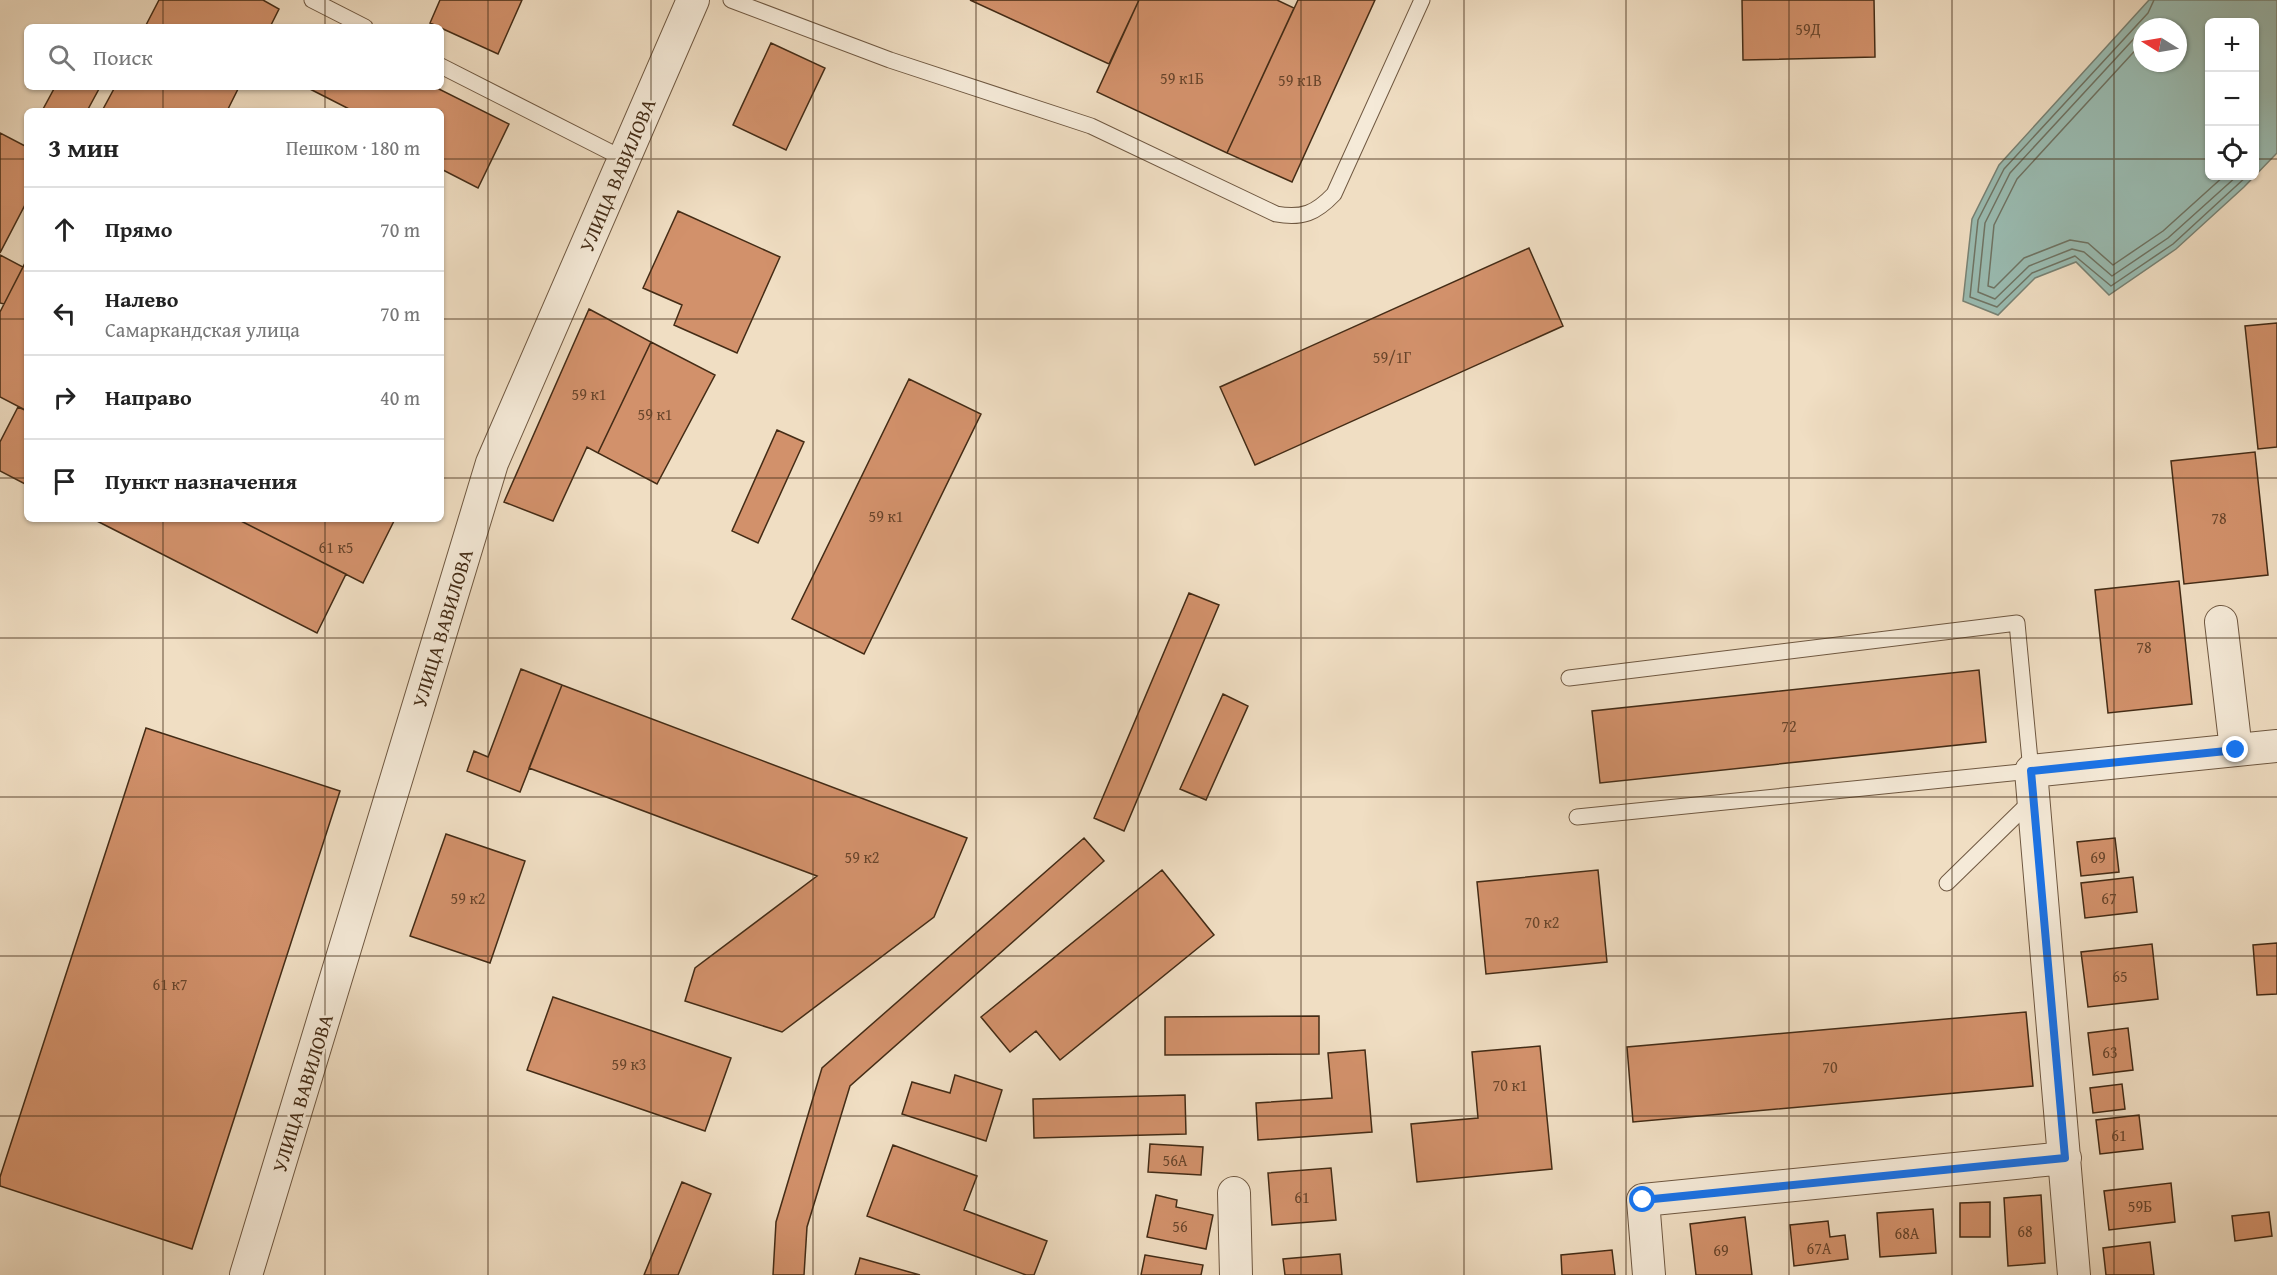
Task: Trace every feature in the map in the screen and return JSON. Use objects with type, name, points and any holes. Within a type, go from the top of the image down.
[{"type":"street","name":"УЛИЦА ВАВИЛОВА","points":[[246,1275],[492,463],[693,0]]},
{"type":"street","points":[[2221,622],[2236,750]]},
{"type":"street","points":[[2074,1275],[2033,785],[2236,750],[2277,746]]},
{"type":"street","points":[[1649,1275],[1643,1200],[2065,1158]]},
{"type":"street","points":[[1234,1193],[1236,1275]]},
{"type":"lane","points":[[312,0],[358,24]]},
{"type":"lane","points":[[731,0],[890,60],[1091,126],[1276,214],[1294,218],[1318,210],[1334,194],[1422,0]]},
{"type":"lane","points":[[444,68],[624,159]]},
{"type":"lane","points":[[1569,678],[2017,623],[2033,785],[1947,883]]},
{"type":"lane","points":[[1577,817],[2033,785]]},
{"type":"water","points":[[2149,0],[2277,0],[2277,153],[2259,172],[2259,18],[2205,18],[2205,180],[2251,180],[2176,249],[2109,295],[2076,262],[2035,278],[1998,315],[1963,301],[1972,219],[1999,165]]},
{"type":"building","points":[[159,0],[263,0],[279,9],[272,24],[147,24]]},
{"type":"building","points":[[440,0],[522,0],[498,54],[444,29],[444,24],[430,23]]},
{"type":"building","points":[[970,0],[1139,0],[1109,64]]},
{"type":"building","points":[[1139,0],[1277,0],[1294,8],[1227,153],[1097,92]]},
{"type":"building","points":[[1298,0],[1375,0],[1292,182],[1227,153]]},
{"type":"building","points":[[1742,0],[1874,0],[1875,57],[1743,60]]},
{"type":"building","points":[[771,43],[825,68],[786,150],[733,125]]},
{"type":"building","points":[[53,90],[98,90],[89,108],[44,108]]},
{"type":"building","points":[[113,90],[238,90],[228,108],[104,108]]},
{"type":"building","points":[[312,90],[441,90],[509,124],[478,188],[444,171],[444,108],[347,108]]},
{"type":"building","points":[[0,133],[24,145],[24,207],[0,253]]},
{"type":"building","points":[[678,211],[780,257],[737,353],[674,325],[682,305],[643,288]]},
{"type":"building","points":[[1529,248],[1563,326],[1255,465],[1220,387]]},
{"type":"building","points":[[0,255],[23,267],[4,304],[0,303]]},
{"type":"building","points":[[24,265],[24,409],[0,397],[0,312]]},
{"type":"building","points":[[589,309],[651,342],[598,453],[587,447],[553,521],[504,502]]},
{"type":"building","points":[[2277,323],[2277,447],[2258,449],[2245,326]]},
{"type":"building","points":[[651,342],[715,375],[657,484],[598,453]]},
{"type":"building","points":[[909,379],[981,414],[864,654],[792,619]]},
{"type":"building","points":[[18,407],[24,410],[24,483],[0,471],[0,442]]},
{"type":"building","points":[[777,430],[804,442],[758,543],[732,531]]},
{"type":"building","points":[[2255,452],[2268,575],[2184,584],[2171,461]]},
{"type":"building","points":[[99,522],[243,522],[346,574],[317,633]]},
{"type":"building","points":[[243,522],[394,522],[363,583]]},
{"type":"building","points":[[2179,581],[2192,704],[2108,713],[2095,590]]},
{"type":"building","points":[[1189,593],[1219,605],[1124,831],[1094,818]]},
{"type":"building","points":[[521,669],[562,685],[520,792],[467,771],[474,751],[488,757]]},
{"type":"building","points":[[1979,670],[1986,742],[1600,783],[1592,711]]},
{"type":"building","points":[[562,685],[967,838],[934,917],[782,1032],[685,1001],[695,968],[817,876],[529,768]]},
{"type":"building","points":[[1223,694],[1248,706],[1206,800],[1180,789]]},
{"type":"building","points":[[146,728],[340,791],[192,1249],[0,1186],[0,1177]]},
{"type":"building","points":[[446,834],[525,861],[490,963],[410,936]]},
{"type":"building","points":[[1084,838],[1104,861],[850,1086],[807,1227],[804,1275],[773,1275],[776,1222],[822,1068]]},
{"type":"building","points":[[2115,838],[2119,872],[2081,876],[2077,842]]},
{"type":"building","points":[[1162,870],[1214,935],[1060,1060],[1036,1031],[1010,1052],[981,1017]]},
{"type":"building","points":[[1598,870],[1607,962],[1486,974],[1477,882]]},
{"type":"building","points":[[2133,877],[2137,912],[2085,918],[2081,883]]},
{"type":"building","points":[[2277,943],[2277,994],[2257,995],[2253,945]]},
{"type":"building","points":[[2152,944],[2158,999],[2088,1007],[2081,952]]},
{"type":"building","points":[[553,997],[731,1058],[705,1131],[527,1070]]},
{"type":"building","points":[[2026,1012],[2033,1086],[1633,1122],[1627,1047]]},
{"type":"building","points":[[1319,1016],[1319,1054],[1165,1055],[1165,1017]]},
{"type":"building","points":[[2128,1028],[2133,1070],[2093,1075],[2088,1033]]},
{"type":"building","points":[[1540,1046],[1552,1169],[1417,1182],[1411,1124],[1478,1118],[1472,1052]]},
{"type":"building","points":[[1365,1050],[1372,1132],[1258,1140],[1256,1103],[1332,1098],[1328,1053]]},
{"type":"building","points":[[955,1075],[1002,1090],[986,1141],[902,1114],[912,1082],[950,1093]]},
{"type":"building","points":[[2122,1084],[2125,1109],[2093,1113],[2090,1088]]},
{"type":"building","points":[[1185,1095],[1186,1134],[1034,1138],[1033,1099]]},
{"type":"building","points":[[2139,1115],[2143,1149],[2100,1154],[2096,1120]]},
{"type":"building","points":[[1150,1144],[1203,1147],[1201,1175],[1148,1172]]},
{"type":"building","points":[[893,1145],[977,1176],[964,1210],[1047,1241],[1034,1275],[1026,1275],[867,1216]]},
{"type":"building","points":[[1331,1168],[1336,1220],[1272,1225],[1268,1173]]},
{"type":"building","points":[[682,1182],[711,1194],[678,1275],[644,1275]]},
{"type":"building","points":[[2171,1183],[2175,1222],[2109,1230],[2104,1191]]},
{"type":"building","points":[[1156,1195],[1177,1200],[1176,1207],[1213,1215],[1206,1249],[1147,1237]]},
{"type":"building","points":[[2041,1195],[2045,1263],[2008,1266],[2004,1198]]},
{"type":"building","points":[[1990,1202],[1990,1237],[1960,1237],[1960,1203]]},
{"type":"building","points":[[1933,1209],[1936,1253],[1880,1257],[1877,1213]]},
{"type":"building","points":[[2269,1212],[2272,1236],[2235,1241],[2232,1216]]},
{"type":"building","points":[[1745,1217],[1752,1275],[1696,1275],[1690,1224]]},
{"type":"building","points":[[1828,1221],[1830,1237],[1845,1235],[1848,1259],[1794,1266],[1790,1225]]},
{"type":"building","points":[[2150,1242],[2154,1275],[2106,1275],[2103,1248]]},
{"type":"building","points":[[1612,1250],[1615,1275],[1562,1275],[1561,1255]]},
{"type":"building","points":[[1340,1254],[1342,1275],[1285,1275],[1283,1259]]},
{"type":"building","points":[[1145,1255],[1203,1265],[1201,1275],[1141,1275]]},
{"type":"building","points":[[860,1258],[920,1275],[855,1275]]},
{"type":"route","points":[[1643,1200],[2065,1158],[2031,771],[2236,750]]}]
